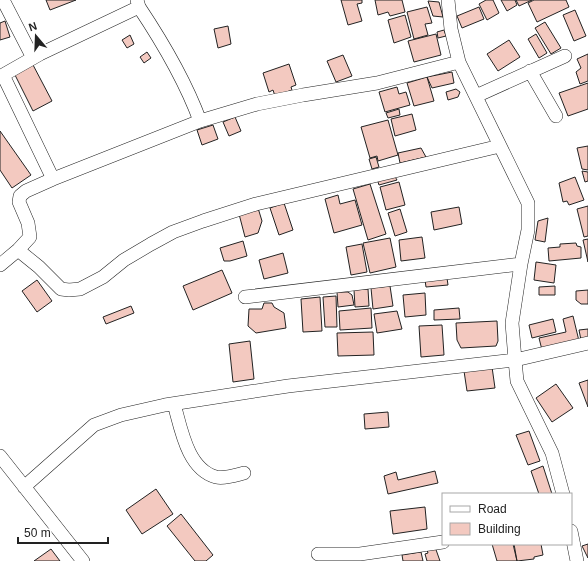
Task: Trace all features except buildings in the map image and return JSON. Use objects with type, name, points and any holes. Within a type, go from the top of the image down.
[{"type":"street","points":[[2,0],[33,58]]},
{"type":"street","points":[[448,0],[451,29],[459,62],[528,203],[528,230],[512,323],[517,381],[552,453],[563,493]]},
{"type":"street","points":[[53,179],[3,75],[138,4],[170,56],[187,88],[200,121]]},
{"type":"street","points":[[476,96],[564,56]]},
{"type":"street","points":[[0,265],[18,250],[30,237],[28,223],[19,202],[20,196],[26,191],[53,179],[200,121],[257,104],[377,83],[459,62]]},
{"type":"street","points":[[530,71],[556,116]]},
{"type":"street","points":[[18,250],[39,267],[61,289],[80,289],[103,277],[124,260],[151,244],[174,232],[203,221],[256,204],[500,146]]},
{"type":"street","points":[[245,297],[521,264]]},
{"type":"street","points":[[24,487],[94,425],[121,415],[174,404],[312,383],[515,360],[588,342]]},
{"type":"street","points":[[174,404],[185,443],[193,459],[205,472],[217,477],[230,477],[244,473]]},
{"type":"street","points":[[0,456],[83,561]]},
{"type":"street","points":[[572,535],[578,561]]},
{"type":"street","points":[[318,554],[360,554],[442,542]]}]
